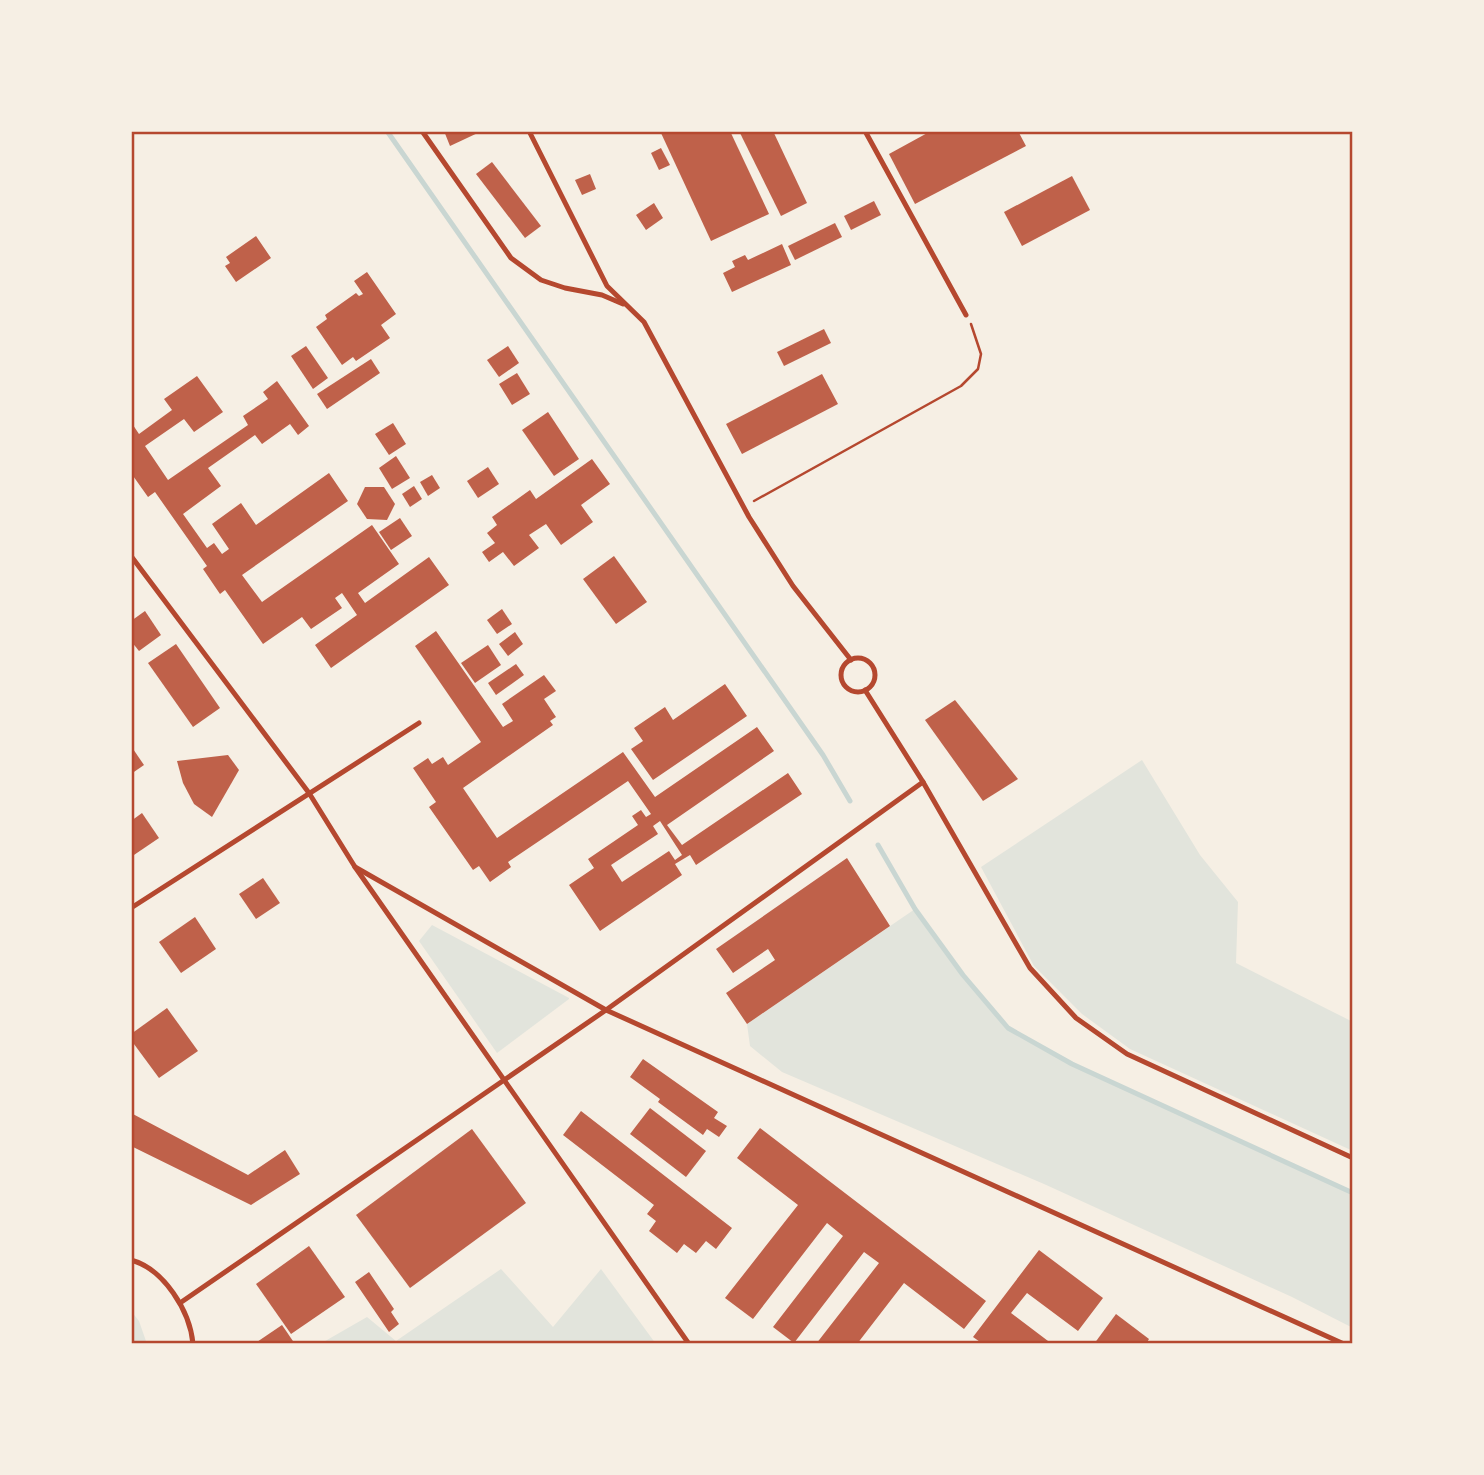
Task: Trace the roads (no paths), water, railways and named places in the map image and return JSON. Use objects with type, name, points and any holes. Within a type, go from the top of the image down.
[{"type":"lane","points":[[422,131],[511,258],[541,280],[602,295],[626,306]]},
{"type":"lane","points":[[529,131],[607,286],[644,322],[743,507],[793,586],[851,660]]},
{"type":"lane","points":[[865,131],[967,314]]},
{"type":"lane","points":[[131,556],[134,565],[309,793],[355,867],[689,1344]]},
{"type":"lane","points":[[864,659],[874,668],[874,681],[865,690],[852,691],[843,682],[842,670],[851,660],[864,659]]},
{"type":"lane","points":[[865,690],[923,782],[1030,968],[1076,1018],[1127,1054],[1353,1158]]},
{"type":"lane","points":[[131,908],[419,723]]},
{"type":"lane","points":[[180,1303],[606,1010],[923,782]]},
{"type":"lane","points":[[355,867],[606,1010],[1344,1344]]},
{"type":"lane","points":[[131,1260],[141,1262],[169,1287],[180,1303],[193,1344]]},
{"type":"waterway","points":[[387,131],[823,755],[850,801]]},
{"type":"waterway","points":[[878,845],[915,909],[963,975],[1008,1028],[1072,1064],[1353,1193]]}]
